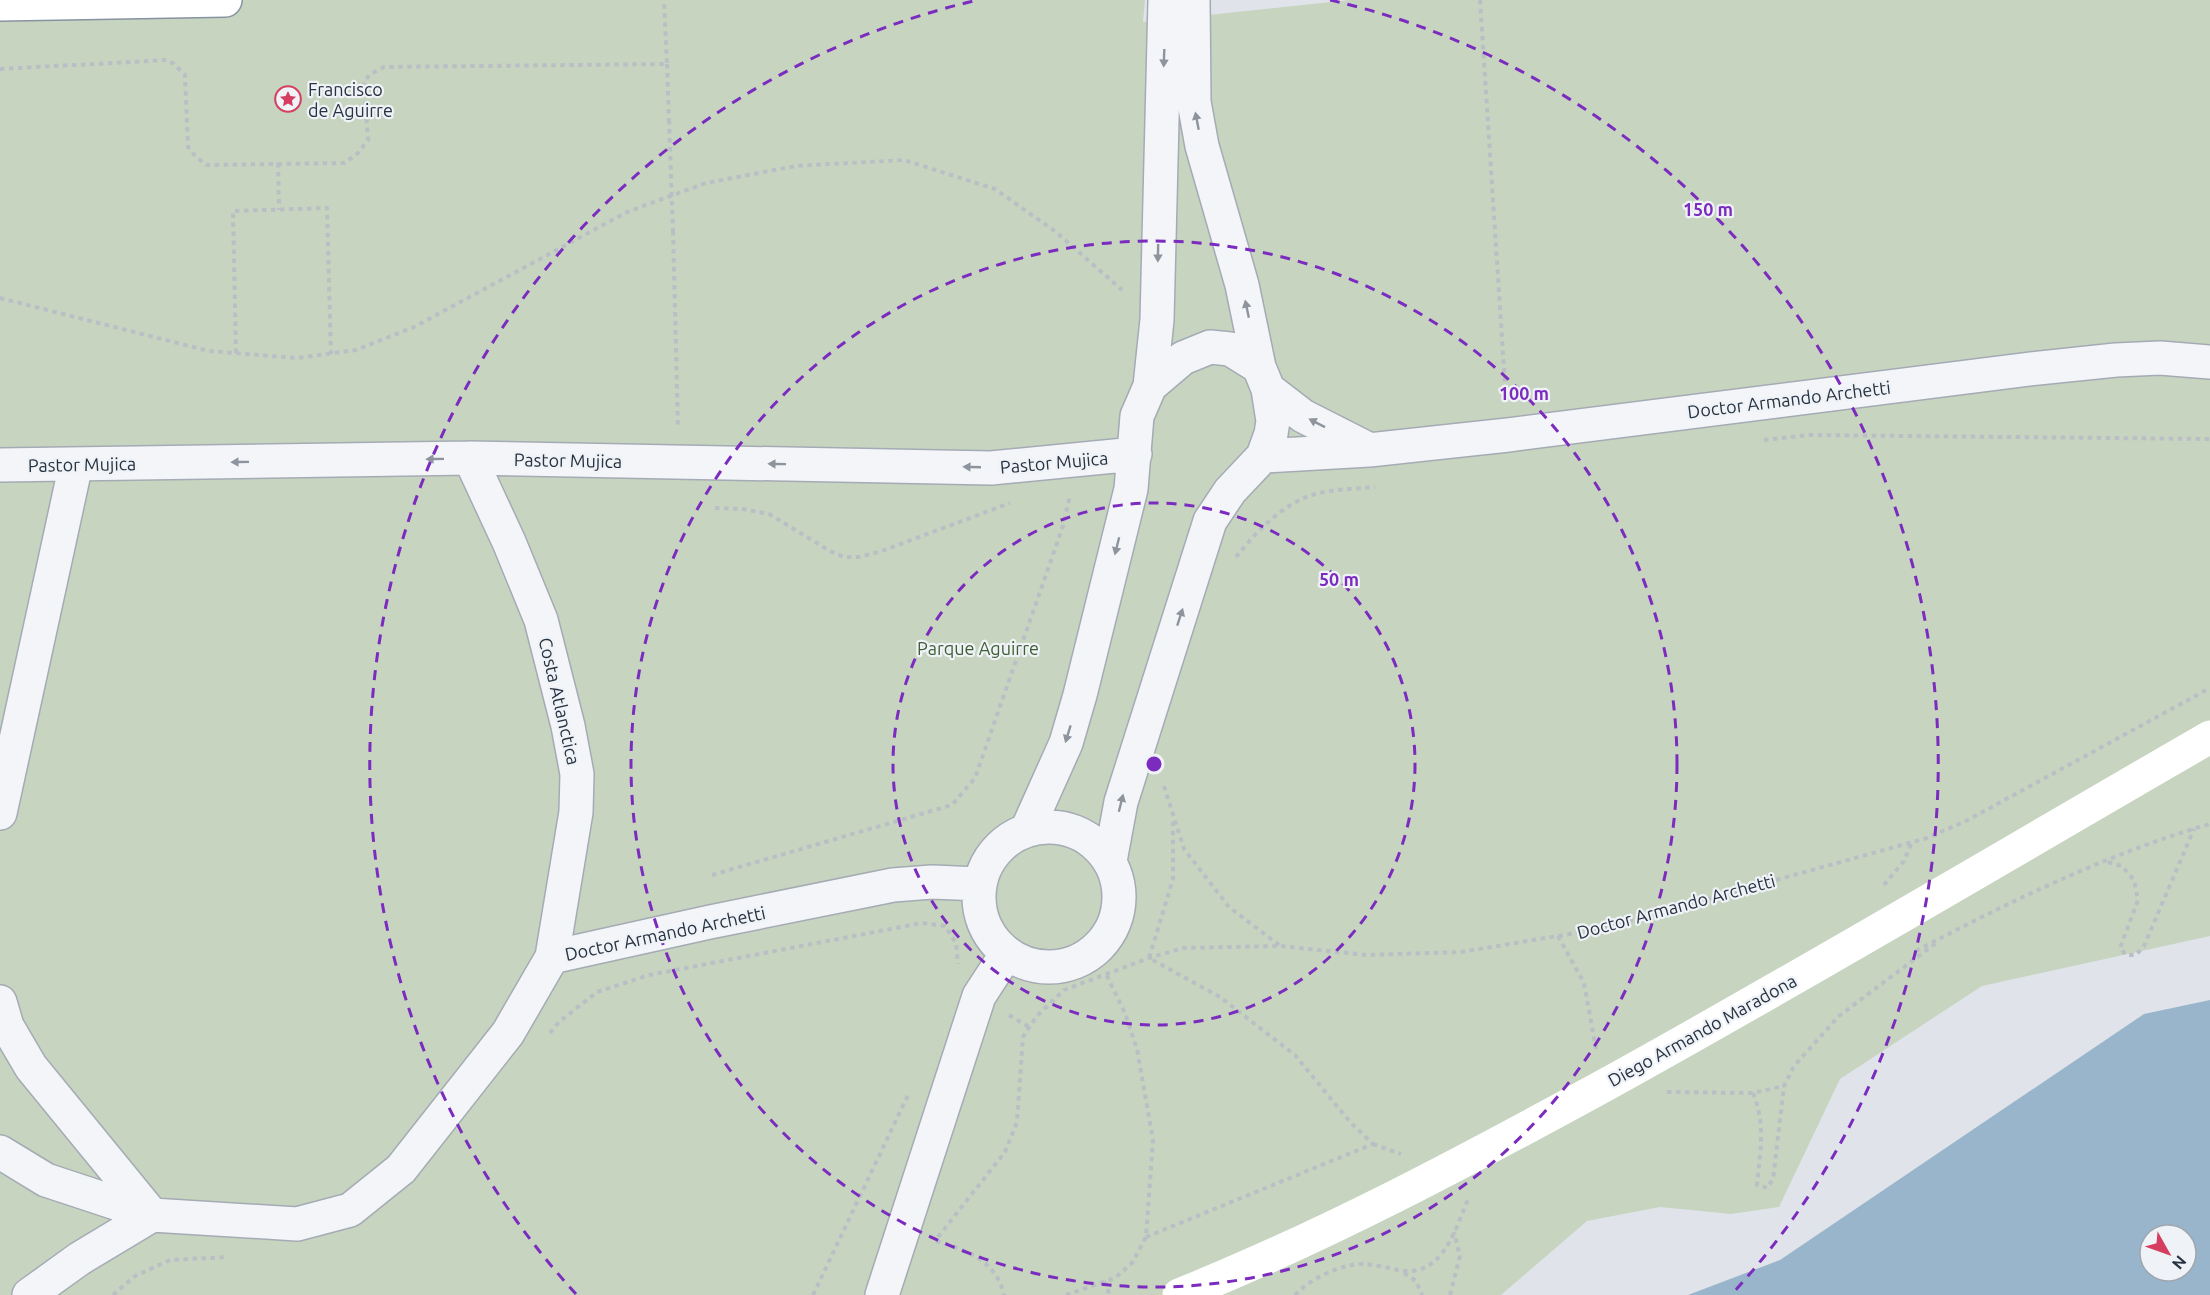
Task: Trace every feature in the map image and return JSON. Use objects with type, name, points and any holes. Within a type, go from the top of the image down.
[{"type":"main road","points":[[0,4],[225,0]]},
{"type":"main road","name":"Diego Armando Maradona","points":[[1179,1295],[1244,1269],[1536,1123],[1717,1024],[2210,737]]},
{"type":"street","points":[[1027,830],[1066,743],[1131,489],[1137,416],[1150,386],[1157,320],[1165,0]]},
{"type":"street","points":[[1110,861],[1120,802],[1210,521],[1230,491],[1263,456],[1273,421],[1242,285],[1202,146],[1194,102],[1193,0]]},
{"type":"street","points":[[1150,386],[1183,358],[1210,347],[1230,349],[1303,416],[1369,450]]},
{"type":"street","name":"Doctor Armando Archetti","points":[[1263,456],[1369,450],[1508,435],[2030,369],[2160,358],[2210,362]]},
{"type":"street","name":"Pastor Mujica","points":[[0,465],[470,458],[991,468],[1135,454]]},
{"type":"street","name":"Costa Atlanctica","points":[[470,458],[509,542],[541,620],[568,726],[577,774],[576,812],[552,957]]},
{"type":"street","points":[[0,813],[76,464]]},
{"type":"street","points":[[1051,826],[1074,831],[1095,843],[1110,861],[1118,881],[1120,903],[1116,920],[1108,936],[1096,949],[1076,962],[1053,967],[1028,964],[1007,953],[993,939],[984,922],[979,903],[980,884],[986,866],[996,850],[1011,838],[1027,830],[1051,826]]},
{"type":"street","name":"Doctor Armando Archetti","points":[[0,1152],[46,1180],[152,1215],[297,1224],[350,1210],[401,1168],[508,1033],[552,957],[893,885],[932,882],[980,884]]},
{"type":"street","points":[[882,1295],[978,996],[1007,953]]},
{"type":"street","points":[[0,1002],[7,1026],[30,1067],[152,1215],[79,1259],[29,1295]]},
{"type":"path","points":[[664,0],[678,425]]},
{"type":"path","points":[[1479,0],[1508,435]]},
{"type":"path","points":[[0,69],[167,60],[174,63],[185,75],[189,147],[196,157],[207,165],[345,163],[359,152],[368,140],[364,83],[369,75],[384,68],[667,64]]},
{"type":"path","points":[[0,298],[209,351],[297,358],[331,354],[356,350],[414,327],[627,212],[706,183],[796,166],[904,160],[995,189],[1056,232],[1157,320]]},
{"type":"path","points":[[278,163],[279,210]]},
{"type":"path","points":[[236,353],[233,211],[327,208],[331,354]]},
{"type":"path","points":[[1761,441],[1808,435],[2210,439]]},
{"type":"path","points":[[1231,564],[1252,536],[1288,505],[1316,494],[1386,486]]},
{"type":"path","points":[[712,875],[952,805],[975,778],[983,756],[1062,526],[1070,494],[1061,491]]},
{"type":"path","points":[[715,508],[743,509],[769,514],[830,551],[844,557],[859,557],[882,551],[1020,500]]},
{"type":"path","name":"Doctor Armando Archetti","points":[[930,1248],[1005,1152],[1017,1122],[1023,1037],[1036,1017],[1064,990],[1149,958],[1183,948],[1280,946],[1367,955],[1461,952],[1600,929],[1927,838],[1966,821],[2210,688]]},
{"type":"path","points":[[1167,777],[1164,788],[1184,849],[1229,907],[1280,946]]},
{"type":"path","points":[[1173,817],[1173,879],[1149,958],[1220,997],[1295,1055],[1350,1122],[1373,1144],[1404,1155]]},
{"type":"path","points":[[2107,861],[2122,866],[2134,880],[2138,900],[2120,948],[2126,956],[2136,955],[2144,946],[2194,829]]},
{"type":"path","points":[[1883,885],[1904,861],[1912,842]]},
{"type":"path","points":[[545,1040],[559,1022],[597,992],[649,975],[922,923],[945,926],[956,943],[959,974]]},
{"type":"path","points":[[1753,1093],[1760,1110],[1761,1124],[1757,1185],[1767,1188],[1773,1179],[1784,1086],[1794,1066],[1839,1016],[1946,935]]},
{"type":"path","points":[[1558,936],[1584,983],[1596,1049]]},
{"type":"path","points":[[1066,1295],[1115,1278],[1132,1263],[1146,1237],[1153,1140],[1137,1049],[1125,1013],[1106,974]]},
{"type":"path","points":[[1586,1054],[1604,1045]]},
{"type":"path","points":[[1638,1067],[1654,1092],[1753,1093],[1784,1086]]},
{"type":"path","points":[[813,1295],[910,1091]]},
{"type":"path","points":[[1146,1237],[1373,1144]]},
{"type":"path","points":[[1295,1295],[1313,1280],[1353,1264],[1410,1272],[1426,1266],[1442,1253],[1473,1190]]},
{"type":"path","points":[[1450,1295],[1460,1256],[1454,1231]]},
{"type":"path","points":[[935,1241],[965,1249],[981,1260],[1001,1283],[1004,1295]]},
{"type":"path","points":[[113,1295],[135,1276],[170,1260],[229,1257]]},
{"type":"path","points":[[1401,1271],[1416,1281],[1422,1295]]},
{"type":"path","points":[[1104,1281],[1110,1295]]},
{"type":"green space","name":"Parque Aguirre","points":[[0,0],[1145,0],[1143,22],[1350,0],[2210,0],[2210,936],[1982,986],[1840,1079],[1779,1207],[1731,1214],[1660,1207],[1587,1221],[1501,1295],[0,1295]]},
{"type":"water","points":[[2210,1000],[2210,1295],[1688,1295],[1780,1260],[2144,1014]]},
{"type":"place","name":"Francisco de Aguirre","points":[[288,99]]}]
